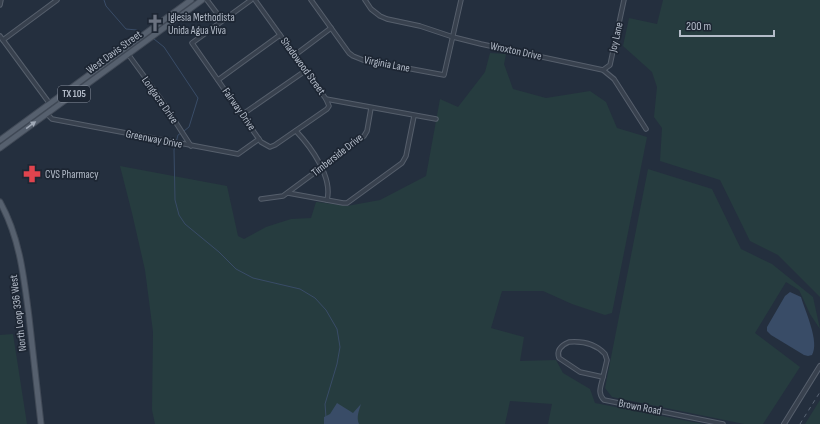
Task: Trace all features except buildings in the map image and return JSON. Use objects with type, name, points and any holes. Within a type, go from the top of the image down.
[{"type":"main road","name":"West Davis Street","points":[[0,140],[152,29],[184,2],[191,0]]},
{"type":"main road","name":"West Davis Street","points":[[0,148],[202,0]]},
{"type":"main road","points":[[164,28],[168,22],[186,8],[184,2]]},
{"type":"main road","points":[[128,54],[129,49],[149,34],[152,29]]},
{"type":"main road","name":"North Loop 336 West","points":[[0,202],[15,237],[23,271],[41,424]]},
{"type":"street","points":[[0,5],[1,0]]},
{"type":"street","points":[[3,40],[57,0]]},
{"type":"street","points":[[207,0],[222,20],[251,0]]},
{"type":"street","name":"Shadowood Street","points":[[255,0],[326,99],[436,119]]},
{"type":"street","name":"Virginia Lane","points":[[311,0],[349,52],[358,58],[444,75],[453,37]]},
{"type":"street","name":"Wroxton Drive","points":[[365,0],[371,9],[386,19],[420,26],[453,37],[603,70]]},
{"type":"street","points":[[453,37],[461,0]]},
{"type":"street","name":"Joy Lane","points":[[603,70],[610,65],[624,0]]},
{"type":"street","name":"Fairway Drive","points":[[222,20],[192,44],[261,142],[270,147],[296,131]]},
{"type":"street","points":[[295,55],[331,28]]},
{"type":"street","points":[[218,80],[280,35]]},
{"type":"street","points":[[0,36],[50,104]]},
{"type":"street","name":"Longacre Drive","points":[[128,54],[192,146]]},
{"type":"street","points":[[242,114],[305,70]]},
{"type":"street","points":[[603,70],[614,79],[646,129]]},
{"type":"street","points":[[326,99],[329,106],[327,109],[296,131],[322,167],[326,180],[327,200]]},
{"type":"street","name":"Timberside Drive","points":[[288,193],[364,136],[367,131],[371,108]]},
{"type":"street","name":"Greenway Drive","points":[[47,114],[52,119],[238,154],[259,139]]},
{"type":"street","points":[[261,199],[279,198],[288,193],[347,203],[402,163],[406,156],[414,116]]},
{"type":"street","name":"Brown Road","points":[[603,377],[576,370],[559,358],[557,354],[558,351],[564,344],[569,342],[588,344],[603,351],[607,357],[603,377],[599,391],[600,396],[604,400],[723,424]]},
{"type":"street","points":[[784,424],[820,366]]},
{"type":"green space","points":[[663,0],[820,0],[820,297],[778,255],[750,241],[720,180],[660,161],[662,128],[654,117],[657,87],[652,72],[623,46],[629,18],[657,24]]},
{"type":"green space","points":[[490,53],[506,54],[504,64],[513,89],[546,98],[590,91],[606,102],[617,128],[647,137],[612,313],[605,315],[572,304],[543,291],[502,291],[491,328],[524,337],[520,361],[556,360],[563,373],[590,389],[595,403],[703,424],[548,424],[552,404],[510,401],[505,424],[155,424],[152,410],[153,332],[145,270],[120,166],[227,186],[238,236],[244,239],[266,227],[291,219],[311,218],[316,202],[347,206],[380,200],[426,176],[440,99],[458,107],[485,72]]},
{"type":"green space","points":[[648,169],[712,189],[741,249],[772,264],[813,297],[820,329],[810,314],[799,290],[786,282],[755,333],[800,367],[763,424],[744,424],[612,397],[605,388]]},
{"type":"green space","points":[[13,334],[27,424],[0,424],[0,335]]},
{"type":"green space","points":[[820,400],[820,424],[805,424]]},
{"type":"water","points":[[790,292],[801,297],[813,335],[814,349],[812,355],[804,355],[767,331],[767,327],[785,296]]},
{"type":"water","points":[[337,403],[353,413],[361,404],[358,416],[359,424],[324,424],[324,417],[330,414]]},
{"type":"waterway","points":[[104,0],[106,6],[126,29],[140,31]]},
{"type":"waterway","points":[[154,39],[164,47],[198,98],[189,127],[184,131]]},
{"type":"waterway","points":[[181,133],[178,135],[174,150],[175,200],[179,215],[185,224],[219,252],[236,269],[253,278],[300,289],[315,298],[326,310],[337,329],[340,347],[337,364],[325,404],[326,417]]},
{"type":"railway","points":[[800,424],[820,392]]},
{"type":"place","name":"Iglesia Methodista Unida Agua Viva","points":[[155,23]]},
{"type":"place","name":"CVS Pharmacy","points":[[32,174]]}]
